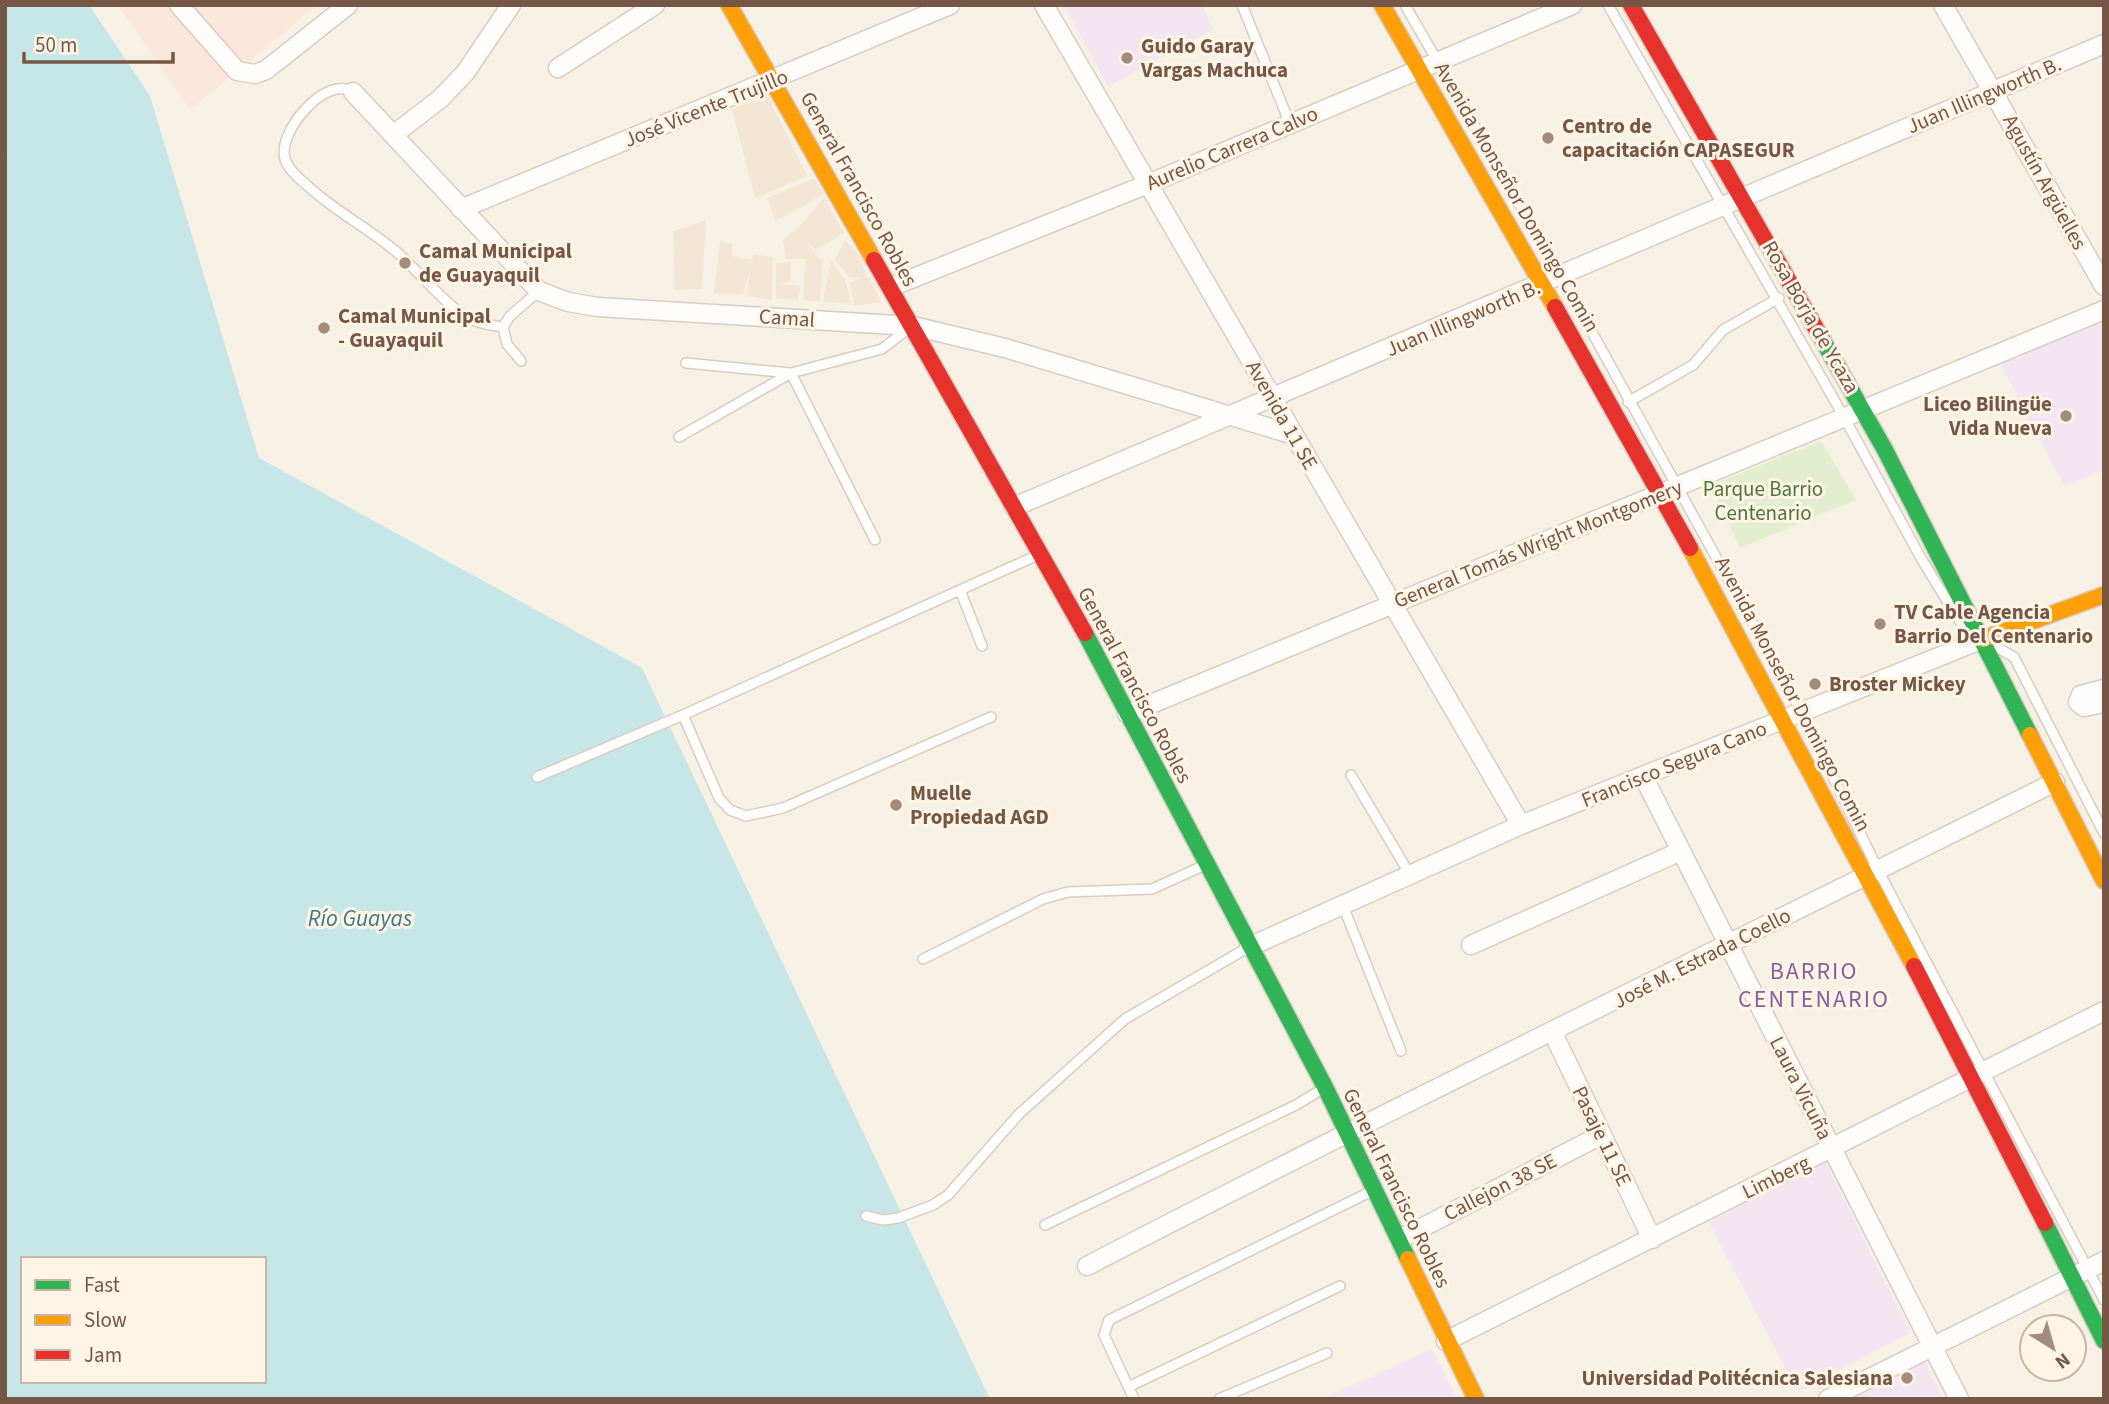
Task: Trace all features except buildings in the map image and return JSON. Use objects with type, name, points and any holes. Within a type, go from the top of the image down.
[{"type":"main road","name":"General Francisco Robles","points":[[729,5],[1042,553],[1325,1087],[1476,1399]]},
{"type":"main road","name":"Avenida Monseñor Domingo Comin","points":[[1382,5],[1552,280],[1613,408],[1660,493],[1794,716],[1978,1076],[2088,1269],[2104,1340]]},
{"type":"main road","name":"Rosa Borja de Ycaza","points":[[1631,5],[1861,410],[1983,639],[2104,881]]},
{"type":"main road","name":"Francisco Segura Cano","points":[[1983,639],[2104,595]]},
{"type":"street","points":[[179,5],[237,71],[255,74],[266,70],[348,5]]},
{"type":"street","points":[[393,135],[440,99],[465,73],[511,5]]},
{"type":"street","points":[[558,68],[655,5]]},
{"type":"street","name":"José Vicente Trujillo","points":[[461,209],[774,81],[950,5]]},
{"type":"street","name":"Avenida 11 SE","points":[[1044,5],[1521,825]]},
{"type":"street","name":"Aurelio Carrera Calvo","points":[[891,287],[1148,184],[1572,5]]},
{"type":"street","name":"Agustín Argüelles","points":[[1943,5],[2104,286]]},
{"type":"street","name":"Juan Illingworth B.","points":[[1014,507],[2104,44]]},
{"type":"street","name":"Camal","points":[[353,93],[539,292],[568,302],[598,307],[913,326],[1004,348],[1294,435]]},
{"type":"street","name":"General Tomás Wright Montgomery","points":[[1127,713],[2104,310]]},
{"type":"street","name":"Francisco Segura Cano","points":[[1249,947],[1521,825],[1983,639]]},
{"type":"street","points":[[2104,689],[2081,695],[2078,702],[2084,707],[2104,703]]},
{"type":"street","name":"Laura Vicuña","points":[[1643,776],[1959,1399]]},
{"type":"street","name":"José M. Estrada Coello","points":[[1087,1266],[1347,1131],[1553,1033],[2055,782]]},
{"type":"street","points":[[1471,945],[1681,851]]},
{"type":"street","name":"Limberg","points":[[1446,1341],[2104,1011]]},
{"type":"street","name":"Pasaje 11 SE","points":[[1553,1033],[1652,1239]]},
{"type":"street","name":"Callejon 38 SE","points":[[1400,1239],[1601,1135]]},
{"type":"street","points":[[1828,1399],[2088,1269]]},
{"type":"lane","points":[[1242,5],[1290,124]]},
{"type":"lane","name":"Avenida Monseñor Domingo Comin","points":[[1405,5],[1438,62],[1552,280],[1630,401],[1678,486],[1794,716]]},
{"type":"lane","name":"Rosa Borja de Ycaza","points":[[1608,5],[1967,638],[1983,639],[2014,657],[2102,830]]},
{"type":"lane","points":[[353,93],[346,88],[336,87],[325,92],[289,129],[284,144],[285,159],[293,173],[318,195],[398,254],[462,314],[475,321],[503,327]]},
{"type":"lane","points":[[1613,408],[1693,365],[1723,330],[1793,290]]},
{"type":"lane","points":[[521,361],[507,344],[503,327],[510,316],[539,292]]},
{"type":"lane","points":[[679,437],[791,373],[882,349],[913,326]]},
{"type":"lane","points":[[686,363],[791,373]]},
{"type":"lane","points":[[791,373],[875,540]]},
{"type":"lane","points":[[537,777],[683,715],[1042,553]]},
{"type":"lane","points":[[960,590],[982,646]]},
{"type":"lane","points":[[683,715],[719,798],[730,810],[746,816],[783,808],[991,717]]},
{"type":"lane","points":[[1351,775],[1409,873]]},
{"type":"lane","points":[[2082,837],[2102,830]]},
{"type":"lane","points":[[923,960],[1043,899],[1068,892],[1152,889],[1206,865]]},
{"type":"lane","points":[[1343,905],[1401,1051]]},
{"type":"lane","points":[[866,1216],[883,1220],[898,1218],[933,1205],[948,1195],[1019,1114],[1125,1019],[1249,947]]},
{"type":"lane","points":[[1045,1225],[1296,1105],[1325,1087]]},
{"type":"lane","points":[[1134,1399],[1104,1335],[1109,1320],[1376,1189]]},
{"type":"lane","name":"Avenida Monseñor Domingo Comin","points":[[2088,1269],[2104,1300]]},
{"type":"lane","points":[[1128,1387],[1340,1286]]},
{"type":"lane","points":[[1219,1399],[1326,1353]]},
{"type":"path","points":[[5,152],[9,158]]},
{"type":"shaded area","points":[[118,5],[317,5],[190,110]]},
{"type":"shaded area","name":"Guido Garay Vargas Machuca","points":[[1064,5],[1202,5],[1213,30],[1108,86]]},
{"type":"shaded area","points":[[768,97],[807,176],[755,198],[732,109]]},
{"type":"shaded area","points":[[814,178],[824,194],[776,221],[767,198]]},
{"type":"shaded area","points":[[824,198],[844,233],[815,250],[805,240],[819,258],[823,258],[820,301],[803,300],[805,259],[786,259],[783,239],[796,230]]},
{"type":"shaded area","points":[[706,220],[702,289],[675,290],[673,231]]},
{"type":"shaded area","points":[[720,240],[732,244],[732,256],[752,260],[753,254],[773,257],[772,300],[747,296],[750,268],[743,294],[714,294]]},
{"type":"shaded area","points":[[845,240],[861,258],[866,277],[869,277],[881,302],[854,306],[850,282],[863,278],[849,277],[835,260]]},
{"type":"shaded area","points":[[831,260],[845,280],[851,303],[823,302]]},
{"type":"shaded area","points":[[791,262],[791,281],[780,284],[800,286],[798,300],[776,299],[776,263]]},
{"type":"shaded area","name":"Liceo Bilingüe Vida Nueva","points":[[2104,322],[2104,470],[2064,486],[2000,363]]},
{"type":"shaded area","points":[[1824,1159],[1910,1333],[1798,1392],[1709,1223]]},
{"type":"shaded area","points":[[1432,1349],[1458,1399],[1323,1399]]},
{"type":"shaded area","name":"Universidad Politécnica Salesiana","points":[[1922,1358],[1943,1399],[1842,1399]]},
{"type":"green space","name":"Parque Barrio Centenario","points":[[1821,441],[1856,500],[1740,548],[1711,485]]},
{"type":"water","name":"Río Guayas","points":[[5,5],[89,5],[150,96],[259,458],[642,668],[990,1399],[5,1399]]},
{"type":"traffic: fast","points":[[1822,339],[1885,450],[2030,735]]},
{"type":"traffic: fast","points":[[1085,633],[1325,1087],[1408,1259]]},
{"type":"traffic: fast","points":[[2045,1223],[2104,1341]]},
{"type":"traffic: slow","points":[[729,5],[874,260]]},
{"type":"traffic: slow","points":[[1382,5],[1555,307]]},
{"type":"traffic: slow","points":[[1690,548],[1914,966]]},
{"type":"traffic: slow","points":[[1983,639],[2104,595]]},
{"type":"traffic: slow","points":[[2030,735],[2104,881]]},
{"type":"traffic: slow","points":[[1408,1259],[1476,1399]]},
{"type":"traffic: jam","points":[[1631,5],[1822,339]]},
{"type":"traffic: jam","points":[[874,260],[1085,633]]},
{"type":"traffic: jam","points":[[1555,307],[1690,548]]},
{"type":"traffic: jam","points":[[1914,966],[2045,1223]]},
{"type":"place","name":"Guido Garay Vargas Machuca","points":[[1127,58]]},
{"type":"place","name":"Centro de capacitación CAPASEGUR","points":[[1548,138]]},
{"type":"place","name":"Camal Municipal de Guayaquil","points":[[405,263]]},
{"type":"place","name":"Camal Municipal - Guayaquil","points":[[324,328]]},
{"type":"place","name":"Liceo Bilingüe Vida Nueva","points":[[2066,416]]},
{"type":"place","name":"TV Cable Agencia Barrio Del Centenario","points":[[1880,624]]},
{"type":"place","name":"Broster Mickey","points":[[1815,684]]},
{"type":"place","name":"Muelle Propiedad AGD","points":[[896,805]]},
{"type":"place","name":"Universidad Politécnica Salesiana","points":[[1907,1378]]},
{"type":"district","name":"BARRIO CENTENARIO","points":[[1814,985]]}]
